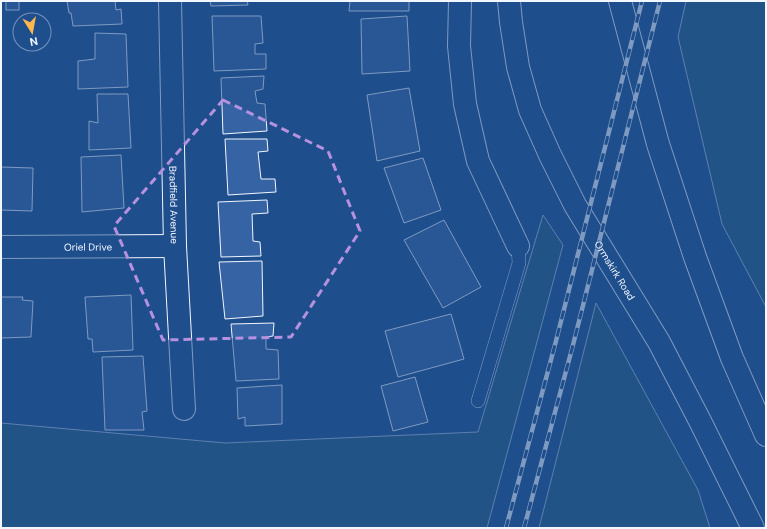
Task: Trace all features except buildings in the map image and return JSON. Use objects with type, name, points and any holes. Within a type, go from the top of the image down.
[{"type":"main road","name":"Bradfield Avenue","points":[[170,1],[175,246],[184,409]]},
{"type":"main road","points":[[460,1],[459,46],[465,104],[478,161],[518,246]]},
{"type":"main road","name":"Ormskirk Road","points":[[509,1],[510,22],[518,67],[530,110],[550,155],[575,205],[659,342],[753,528]]},
{"type":"main road","points":[[620,1],[658,144],[695,257],[732,358],[766,435]]},
{"type":"main road","name":"Oriel Drive","points":[[1,247],[175,246]]},
{"type":"lane","points":[[478,401],[519,264],[518,246]]},
{"type":"highlighted area","points":[[223,100],[328,151],[360,231],[291,337],[163,340],[114,226]]},
{"type":"shaded area","points":[[686,1],[766,1],[766,307],[722,224],[678,37]]},
{"type":"shaded area","points":[[543,215],[563,245],[487,528],[1,528],[1,423],[225,443],[478,432]]},
{"type":"shaded area","points":[[596,303],[698,490],[710,528],[539,528]]},
{"type":"railway","points":[[506,528],[556,341],[642,1]]},
{"type":"railway","points":[[524,528],[573,345],[660,1]]}]
